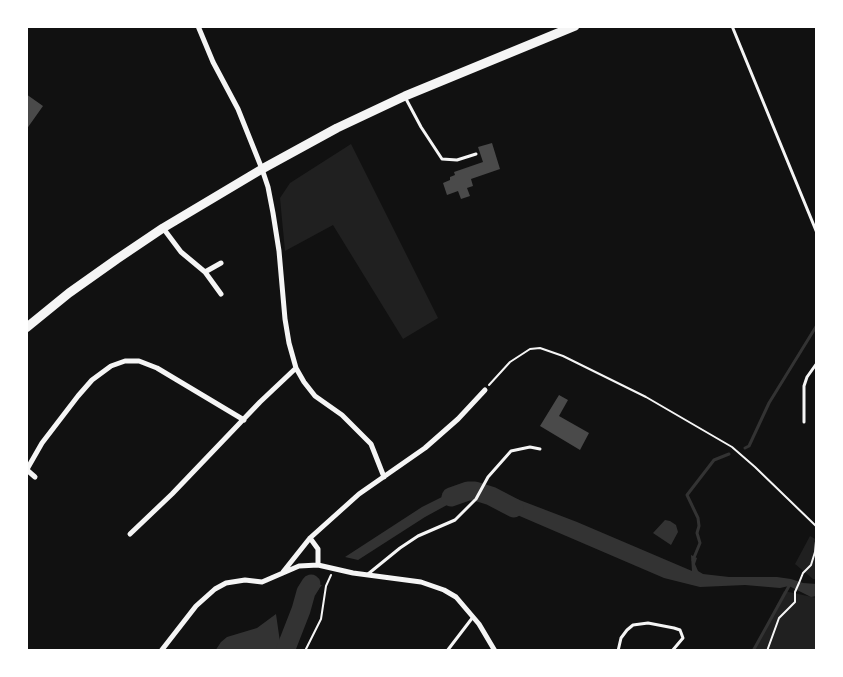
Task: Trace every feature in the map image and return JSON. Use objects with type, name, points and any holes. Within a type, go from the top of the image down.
[{"type":"main road","points":[[26,328],[69,293],[163,228],[262,168],[337,128],[405,96],[575,26]]},
{"type":"street","points":[[198,26],[213,62],[238,109],[262,168],[273,213],[282,279],[285,319],[296,368],[315,396],[342,415],[371,444],[384,477]]},
{"type":"street","points":[[163,228],[180,252],[205,272],[221,294]]},
{"type":"street","points":[[205,272],[220,263]]},
{"type":"street","points":[[35,477],[27,470],[42,443],[78,396],[92,380],[111,366],[125,361],[140,361],[157,368],[244,420]]},
{"type":"street","points":[[130,534],[296,368]]},
{"type":"street","points":[[281,575],[310,538],[359,494],[425,448],[458,419],[485,390]]},
{"type":"street","points":[[310,538],[318,549],[318,565]]},
{"type":"street","points":[[161,651],[196,606],[215,589],[226,583],[245,580],[262,582],[299,566],[318,565],[421,582],[444,590],[456,597],[473,617],[495,651]]},
{"type":"lane","points":[[732,26],[817,233]]},
{"type":"lane","points":[[405,96],[421,127],[442,159],[457,160],[476,154]]},
{"type":"lane","points":[[804,422],[804,386],[807,377],[817,363]]},
{"type":"lane","points":[[368,574],[418,536],[455,520],[476,499],[488,477],[512,451],[530,448],[540,449]]},
{"type":"lane","points":[[447,651],[473,617]]},
{"type":"lane","points":[[618,651],[621,638],[627,630],[633,625],[648,624],[680,630],[683,638],[672,651]]},
{"type":"path","points":[[485,390],[510,362],[530,349],[540,348],[563,356],[646,397],[732,447],[761,472],[817,529],[815,552],[811,565],[803,572],[795,592],[795,602],[779,618],[767,651]]},
{"type":"path","points":[[305,651],[321,619],[326,586],[334,569]]},
{"type":"shaded area","points":[[351,144],[438,318],[403,339],[333,225],[285,251],[280,198],[290,183]]},
{"type":"shaded area","points":[[479,487],[468,499],[447,505],[425,517],[358,560],[345,557],[422,507],[463,488]]},
{"type":"shaded area","points":[[496,491],[577,522],[692,571],[691,555],[697,558],[695,564],[698,571],[703,574],[729,577],[777,577],[817,584],[817,596],[811,597],[789,586],[780,588],[745,585],[700,587],[664,578],[487,502]]},
{"type":"shaded area","points":[[665,520],[676,525],[678,532],[671,545],[653,533]]},
{"type":"shaded area","points":[[810,536],[817,540],[817,579],[813,579],[795,564]]},
{"type":"shaded area","points":[[311,584],[322,585],[307,603],[305,609],[295,605],[295,599],[299,595],[298,587]]},
{"type":"shaded area","points":[[784,591],[817,598],[817,651],[753,651]]},
{"type":"shaded area","points":[[276,614],[280,642],[276,651],[215,651],[227,637],[257,628]]},
{"type":"building","points":[[26,94],[43,106],[26,130]]},
{"type":"building","points":[[492,143],[500,169],[471,179],[473,186],[467,188],[470,196],[461,199],[458,191],[447,195],[443,183],[455,175],[454,172],[483,162],[478,147]]},
{"type":"building","points":[[559,395],[568,400],[559,416],[589,433],[580,450],[540,426]]},
{"type":"waterway","points":[[745,448],[749,446],[769,403],[817,325]]},
{"type":"waterway","points":[[693,560],[700,543],[697,533],[699,526],[698,518],[687,495],[714,460],[729,454]]},
{"type":"waterway","points":[[451,497],[468,491],[475,491],[491,496],[514,508]]},
{"type":"waterway","points":[[285,651],[306,592],[311,584]]},
{"type":"waterway","points":[[753,651],[789,586]]}]
